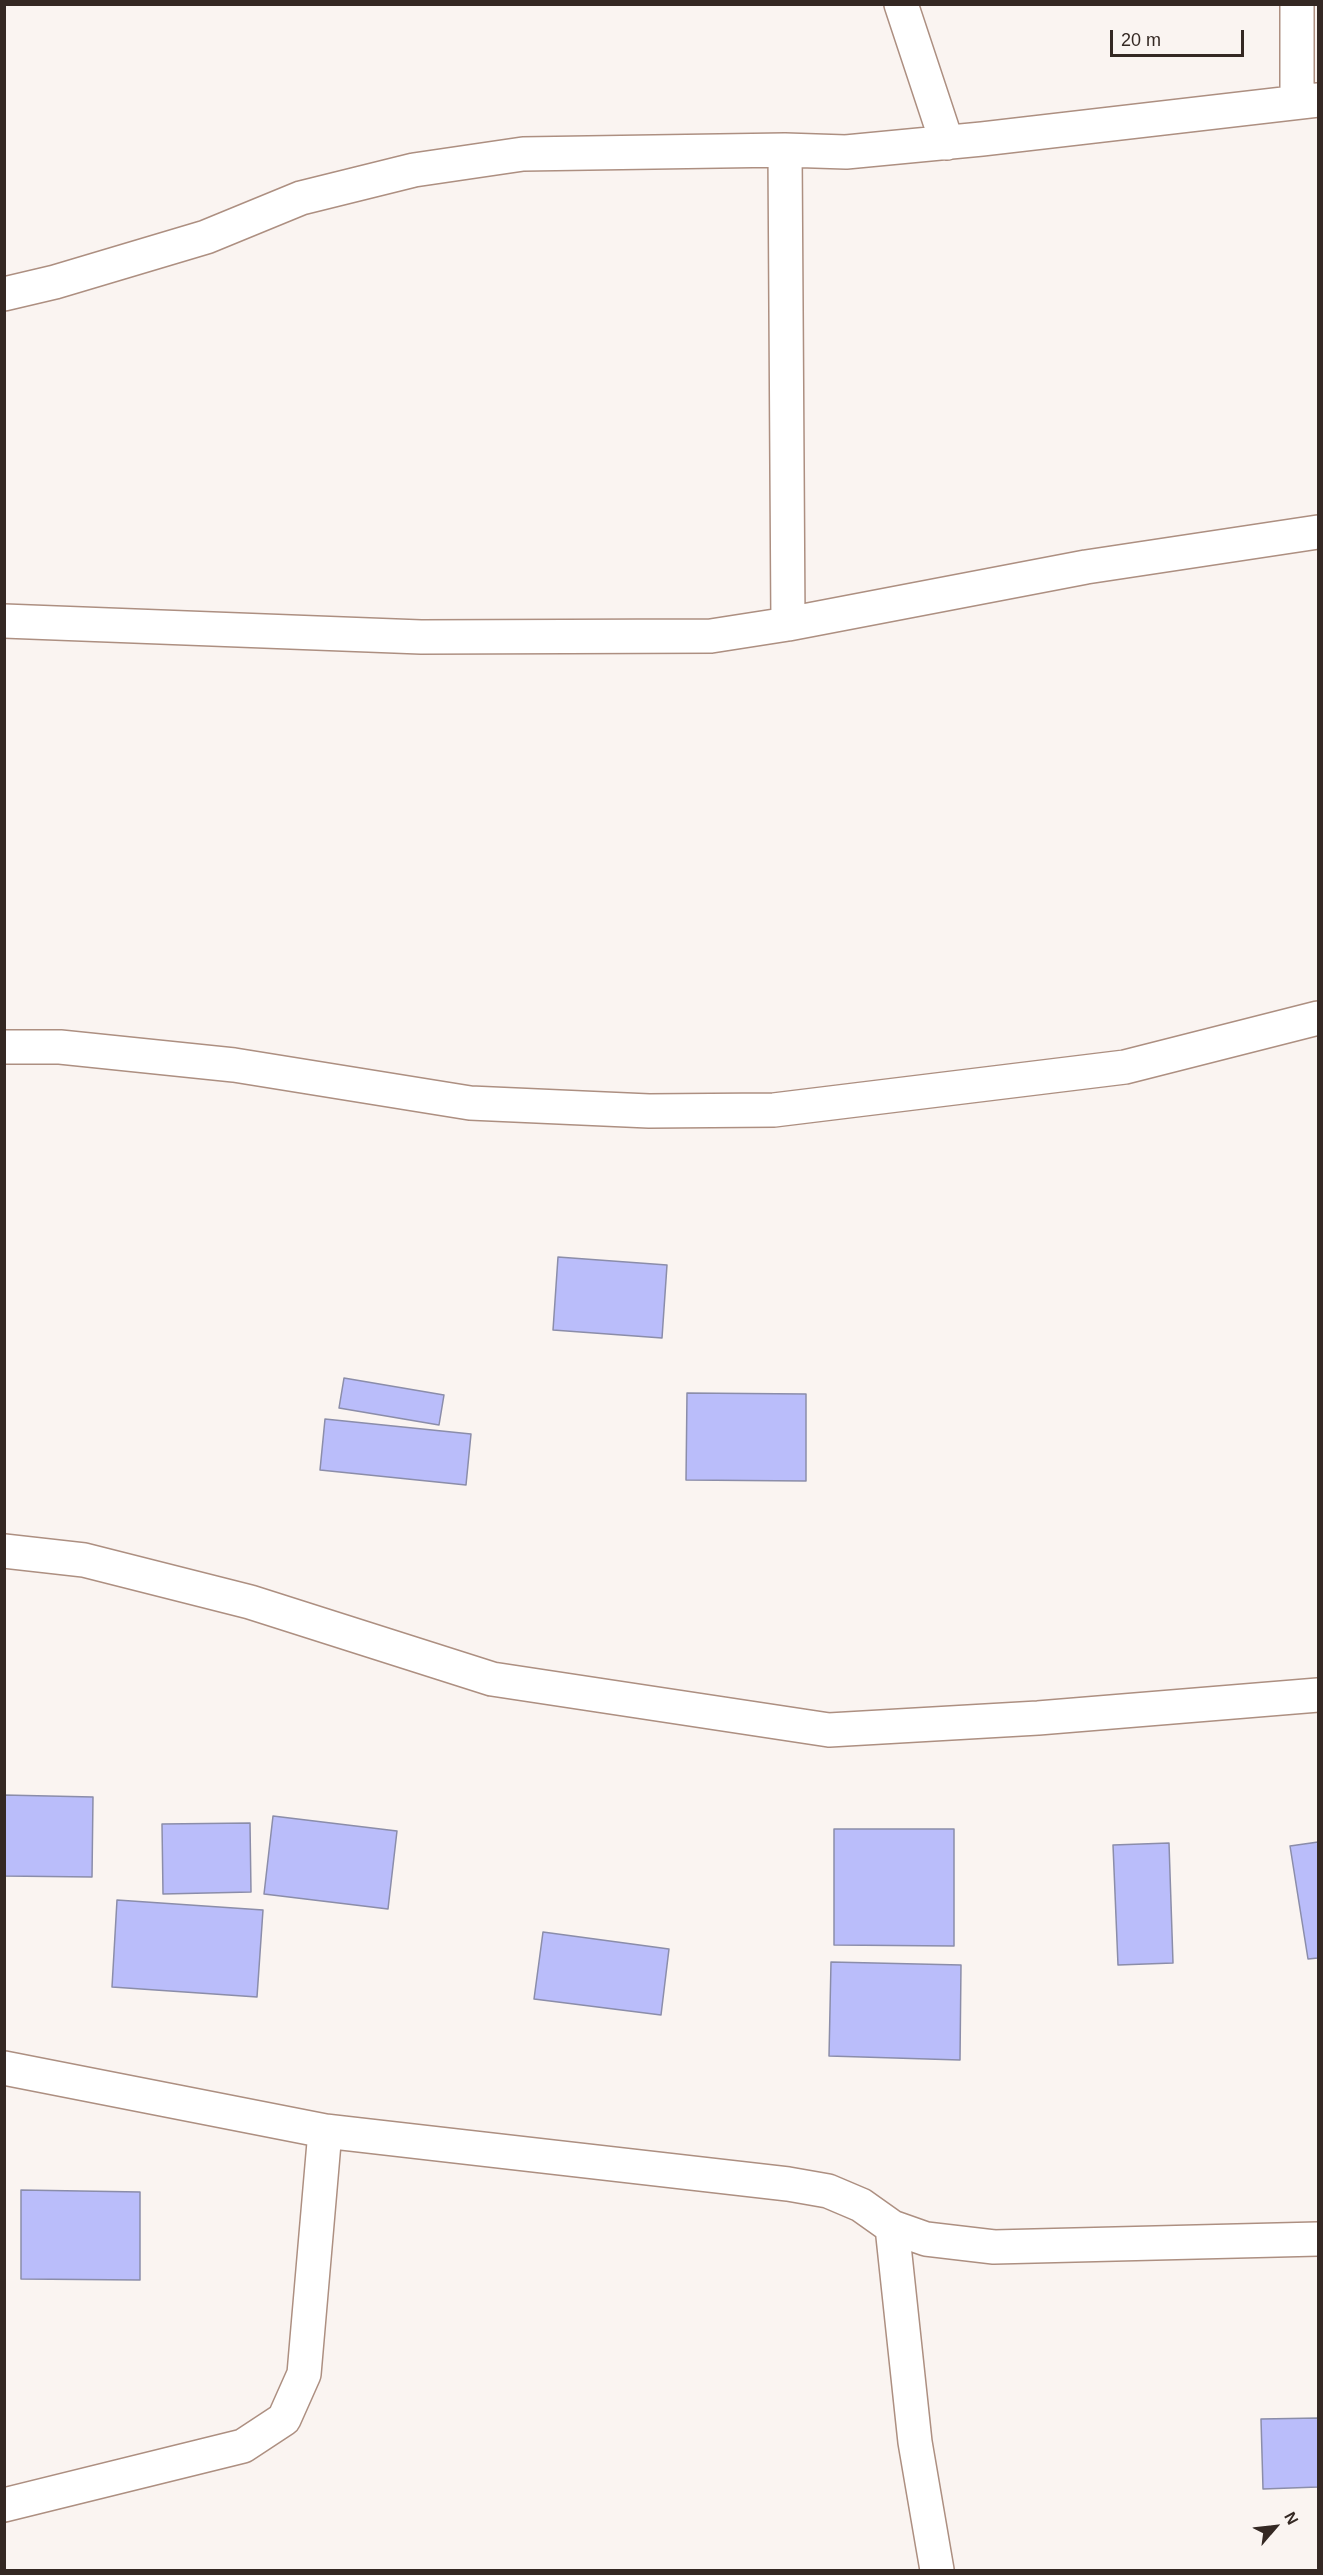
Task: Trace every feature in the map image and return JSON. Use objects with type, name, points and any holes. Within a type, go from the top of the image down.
[{"type":"street","points":[[901,4],[947,143]]},
{"type":"street","points":[[4,294],[55,282],[206,237],[301,198],[414,170],[523,154],[785,150],[846,152],[947,143],[1308,101],[1298,4]]},
{"type":"street","points":[[785,150],[788,624]]},
{"type":"street","points":[[4,621],[421,636],[711,636],[788,624],[1086,567],[1318,532]]},
{"type":"street","points":[[4,1047],[60,1047],[234,1065],[470,1103],[649,1112],[774,1110],[1125,1067],[1318,1018]]},
{"type":"street","points":[[4,1551],[84,1560],[249,1602],[492,1679],[829,1730],[1038,1718],[1318,1695]]},
{"type":"street","points":[[4,2068],[325,2131],[788,2184],[828,2191],[861,2205],[892,2227],[926,2239],[994,2247],[1318,2239]]},
{"type":"street","points":[[4,2505],[243,2446],[284,2419],[304,2374],[325,2131]]},
{"type":"street","points":[[892,2227],[915,2442],[937,2571]]},
{"type":"building","points":[[558,1257],[667,1265],[662,1338],[553,1330]]},
{"type":"building","points":[[344,1378],[444,1395],[439,1425],[339,1408]]},
{"type":"building","points":[[687,1393],[806,1394],[806,1481],[686,1480]]},
{"type":"building","points":[[325,1419],[471,1434],[466,1485],[320,1470]]},
{"type":"building","points":[[4,1795],[93,1797],[92,1877],[4,1876]]},
{"type":"building","points":[[273,1816],[397,1831],[388,1909],[264,1894]]},
{"type":"building","points":[[250,1823],[251,1892],[163,1894],[162,1824]]},
{"type":"building","points":[[834,1829],[954,1829],[954,1946],[834,1945]]},
{"type":"building","points":[[1318,1842],[1318,1958],[1308,1959],[1290,1846]]},
{"type":"building","points":[[1169,1843],[1173,1963],[1118,1965],[1113,1845]]},
{"type":"building","points":[[117,1900],[263,1910],[257,1997],[112,1987]]},
{"type":"building","points":[[543,1932],[669,1949],[661,2015],[534,1999]]},
{"type":"building","points":[[831,1962],[961,1965],[960,2060],[829,2056]]},
{"type":"building","points":[[21,2190],[140,2192],[140,2280],[21,2279]]},
{"type":"building","points":[[1318,2418],[1318,2487],[1263,2489],[1261,2419]]}]
